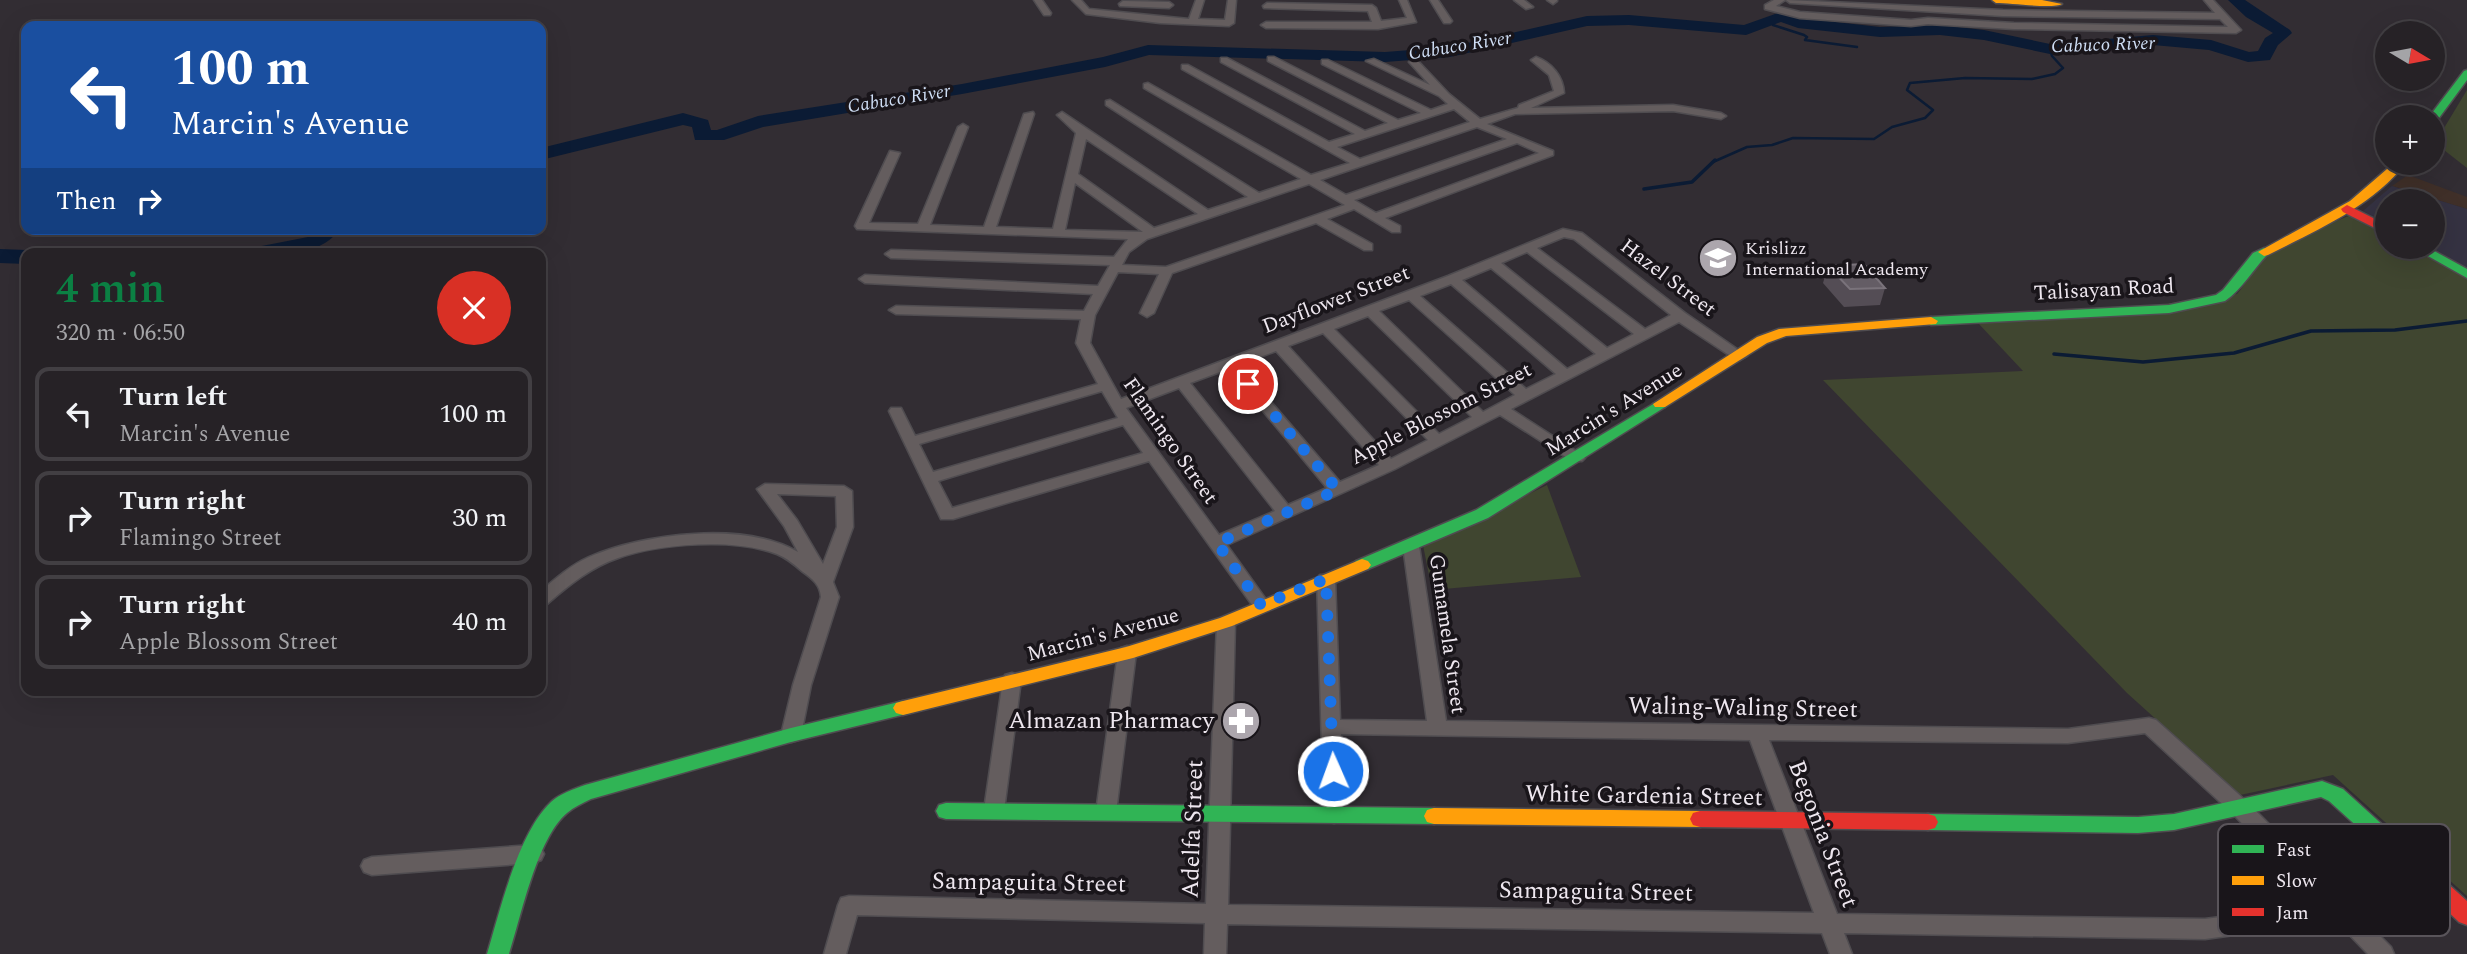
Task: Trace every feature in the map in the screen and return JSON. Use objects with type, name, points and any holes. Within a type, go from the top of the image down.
[{"type":"main road","points":[[1996,0],[2050,4]]},
{"type":"main road","points":[[2443,105],[2467,73]]},
{"type":"main road","name":"Talisayan Road","points":[[1762,340],[1784,332],[1814,328],[2169,309],[2204,304],[2228,293],[2257,256],[2347,209],[2390,175]]},
{"type":"main road","points":[[2347,209],[2375,224]]},
{"type":"main road","points":[[2440,259],[2467,274]]},
{"type":"main road","name":"Marcin's Avenue","points":[[498,954],[533,854],[556,810],[584,793],[791,735],[1127,653],[1226,622],[1482,514],[1762,340]]},
{"type":"main road","name":"White Gardenia Street","points":[[946,811],[2138,825],[2174,821],[2319,789],[2336,795],[2368,824]]},
{"type":"main road","name":"White Gardenia Street","points":[[2450,899],[2467,915]]},
{"type":"street","points":[[1038,0],[1047,12]]},
{"type":"street","points":[[1076,0],[1086,10],[1160,20],[1229,23],[1233,0]]},
{"type":"street","points":[[1192,22],[1200,0]]},
{"type":"street","points":[[1377,26],[1372,8],[1299,7],[1267,3],[1266,27],[1377,26],[1413,20],[1403,0]]},
{"type":"street","points":[[1434,0],[1447,21]]},
{"type":"street","points":[[1518,0],[1530,8]]},
{"type":"street","points":[[1781,0],[1768,7],[1800,15],[1911,23],[1928,21],[2235,30],[2208,0]]},
{"type":"street","points":[[1790,0],[1922,6],[2136,4]]},
{"type":"street","points":[[1114,14],[1124,2],[1170,3],[1160,20]]},
{"type":"street","points":[[2050,4],[2080,27]]},
{"type":"street","points":[[2050,4],[2222,16]]},
{"type":"street","points":[[2174,4],[2187,15]]},
{"type":"street","points":[[1922,6],[1928,21]]},
{"type":"street","points":[[1298,26],[1299,7]]},
{"type":"street","points":[[1329,7],[1330,26]]},
{"type":"street","points":[[1271,59],[1424,142]]},
{"type":"street","points":[[1224,60],[1364,134]]},
{"type":"street","points":[[897,310],[1086,322],[1128,245],[1148,235],[1313,179],[1406,153],[1424,142],[1559,93],[1560,89],[1553,73],[1536,60]]},
{"type":"street","points":[[1371,61],[1445,96]]},
{"type":"street","points":[[1325,62],[1430,113]]},
{"type":"street","points":[[1376,217],[1549,153],[1479,124],[1445,96],[1414,62]]},
{"type":"street","points":[[1185,67],[1360,164]]},
{"type":"street","points":[[1148,86],[1396,229]]},
{"type":"street","points":[[1110,103],[1258,198]]},
{"type":"street","points":[[1328,146],[1456,105]]},
{"type":"street","points":[[1514,111],[1673,108],[1721,116]]},
{"type":"street","points":[[989,230],[1030,114]]},
{"type":"street","points":[[1062,116],[1208,215]]},
{"type":"street","points":[[923,228],[963,127]]},
{"type":"street","points":[[1058,233],[1082,132]]},
{"type":"street","points":[[891,254],[1117,265],[1167,271],[1317,218],[1435,168],[1516,140]]},
{"type":"street","points":[[894,153],[861,226],[1148,235]]},
{"type":"street","points":[[1423,162],[1435,168]]},
{"type":"street","points":[[1071,175],[1148,235]]},
{"type":"street","points":[[1317,218],[1368,247]]},
{"type":"street","name":"Dayflower Street","points":[[1117,407],[1453,279],[1563,233],[1571,233]]},
{"type":"street","name":"Hazel Street","points":[[1571,233],[1681,316],[1740,356]]},
{"type":"street","points":[[1529,248],[1643,334]]},
{"type":"street","points":[[1493,263],[1605,354]]},
{"type":"street","points":[[1147,313],[1167,271]]},
{"type":"street","points":[[864,279],[1102,289]]},
{"type":"street","points":[[1453,279],[1566,375]]},
{"type":"street","points":[[1410,294],[1525,396]]},
{"type":"street","points":[[1370,310],[1482,419]]},
{"type":"street","name":"Apple Blossom Street","points":[[1217,543],[1389,466],[1681,316]]},
{"type":"street","name":"Flamingo Street","points":[[1086,322],[1083,343],[1117,407],[1150,456],[1261,605]]},
{"type":"street","points":[[1325,327],[1437,442]]},
{"type":"street","points":[[1278,344],[1389,466]]},
{"type":"street","points":[[1230,362],[1338,490]]},
{"type":"street","points":[[1181,381],[1285,512]]},
{"type":"street","points":[[909,442],[1105,386]]},
{"type":"street","points":[[1501,409],[1577,457]]},
{"type":"street","points":[[896,411],[947,515],[1150,456]]},
{"type":"street","points":[[930,478],[1126,420]]},
{"type":"street","points":[[791,735],[802,685],[830,597],[825,581],[785,514],[765,489],[844,491],[845,527],[825,581]]},
{"type":"street","points":[[546,596],[568,577],[594,561],[626,551],[692,540],[722,540],[782,550],[825,581]]},
{"type":"street","name":"Gumamela Street","points":[[1411,545],[1438,730]]},
{"type":"street","points":[[1326,579],[1334,815]]},
{"type":"street","name":"Adelfa Street","points":[[1215,954],[1226,622]]},
{"type":"street","points":[[1106,812],[1127,653]]},
{"type":"street","points":[[995,810],[1012,680]]},
{"type":"street","name":"Waling-Waling Street","points":[[1331,727],[2068,736],[2146,725],[2153,728],[2239,807]]},
{"type":"street","name":"Begonia Street","points":[[1757,733],[1841,954]]},
{"type":"street","points":[[2239,807],[2256,824]]},
{"type":"street","points":[[372,866],[533,854]]},
{"type":"street","name":"Sampaguita Street","points":[[835,954],[849,905],[1217,914],[2218,927]]},
{"type":"street","points":[[2365,936],[2383,954]]},
{"type":"shaded area","points":[[2408,175],[2467,197],[2467,209],[2445,202],[2445,189],[2402,189],[2392,186]]},
{"type":"shaded area","points":[[2375,201],[2375,218],[2363,211]]},
{"type":"shaded area","points":[[2445,202],[2467,209],[2467,268],[2445,256]]},
{"type":"green space","points":[[2467,90],[2467,168],[2445,151],[2445,126]]},
{"type":"green space","points":[[2351,215],[2375,228],[2375,259],[2432,259],[2467,278],[2467,896],[2450,881],[2450,824],[2387,824],[2333,775],[2240,795],[2127,693],[1823,380],[2023,371],[1978,323],[2063,318],[2237,294],[2256,267],[2276,249]]},
{"type":"green space","points":[[1547,485],[1581,577],[1432,590],[1423,545]]},
{"type":"building","points":[[1864,264],[1885,288],[1850,289],[1828,266]]},
{"type":"waterway","name":"Cabuco River","points":[[546,153],[683,119],[701,124],[702,136],[724,135],[758,122],[962,89],[1105,62],[1148,50],[1385,57],[1450,52],[1587,21],[1629,20],[1746,30],[1781,17],[1798,23],[1880,32],[1940,30],[1984,35],[2050,49],[2153,40],[2211,45],[2248,57],[2264,56],[2271,42],[2284,33],[2270,22],[2252,14],[2236,0]]},
{"type":"waterway","points":[[1776,18],[1771,22],[1773,25],[1804,35],[1807,37],[1805,40],[1857,47]]},
{"type":"waterway","points":[[1713,162],[1747,147],[1772,145],[1793,138],[1874,139],[1892,127],[1925,118],[1933,110],[1907,90],[1910,83],[1965,78],[2032,79],[2055,74],[2063,68],[2052,56],[2050,49]]},
{"type":"waterway","points":[[1644,189],[1692,182],[1715,160]]},
{"type":"waterway","name":"Cabuco River","points":[[285,248],[315,242],[323,235]]},
{"type":"waterway","name":"Cabuco River","points":[[0,256],[21,257]]},
{"type":"waterway","points":[[2054,354],[2143,362],[2234,353],[2311,331],[2395,330],[2467,321]]},
{"type":"traffic: fast","points":[[2443,105],[2467,73]]},
{"type":"traffic: fast","points":[[1931,321],[2169,309],[2220,298],[2228,293],[2257,256],[2264,252]]},
{"type":"traffic: fast","points":[[2440,259],[2467,274]]},
{"type":"traffic: fast","points":[[1362,565],[1482,514],[1660,404]]},
{"type":"traffic: fast","points":[[498,954],[529,857],[547,822],[563,804],[585,793],[791,735],[903,708]]},
{"type":"traffic: fast","points":[[1928,822],[2138,825],[2174,822],[2322,789],[2336,795],[2368,824]]},
{"type":"traffic: fast","points":[[946,811],[1434,816]]},
{"type":"traffic: slow","points":[[1996,0],[2035,1]]},
{"type":"traffic: slow","points":[[2035,0],[2043,4],[2058,4]]},
{"type":"traffic: slow","points":[[2264,252],[2354,203],[2389,175]]},
{"type":"traffic: slow","points":[[1660,404],[1762,340],[1784,332],[1931,321]]},
{"type":"traffic: slow","points":[[903,708],[1127,653],[1226,622],[1362,565]]},
{"type":"traffic: slow","points":[[1434,816],[1700,819]]},
{"type":"traffic: jam","points":[[2347,209],[2375,224]]},
{"type":"traffic: jam","points":[[1700,819],[1928,822]]},
{"type":"traffic: jam","points":[[2450,899],[2467,915]]},
{"type":"place","name":"Krislizz International Academy","points":[[1718,258]]},
{"type":"place","name":"Almazan Pharmacy","points":[[1241,721]]},
{"type":"route","points":[[1248,384],[1338,490],[1217,543],[1261,605],[1326,579],[1333,771]]}]
